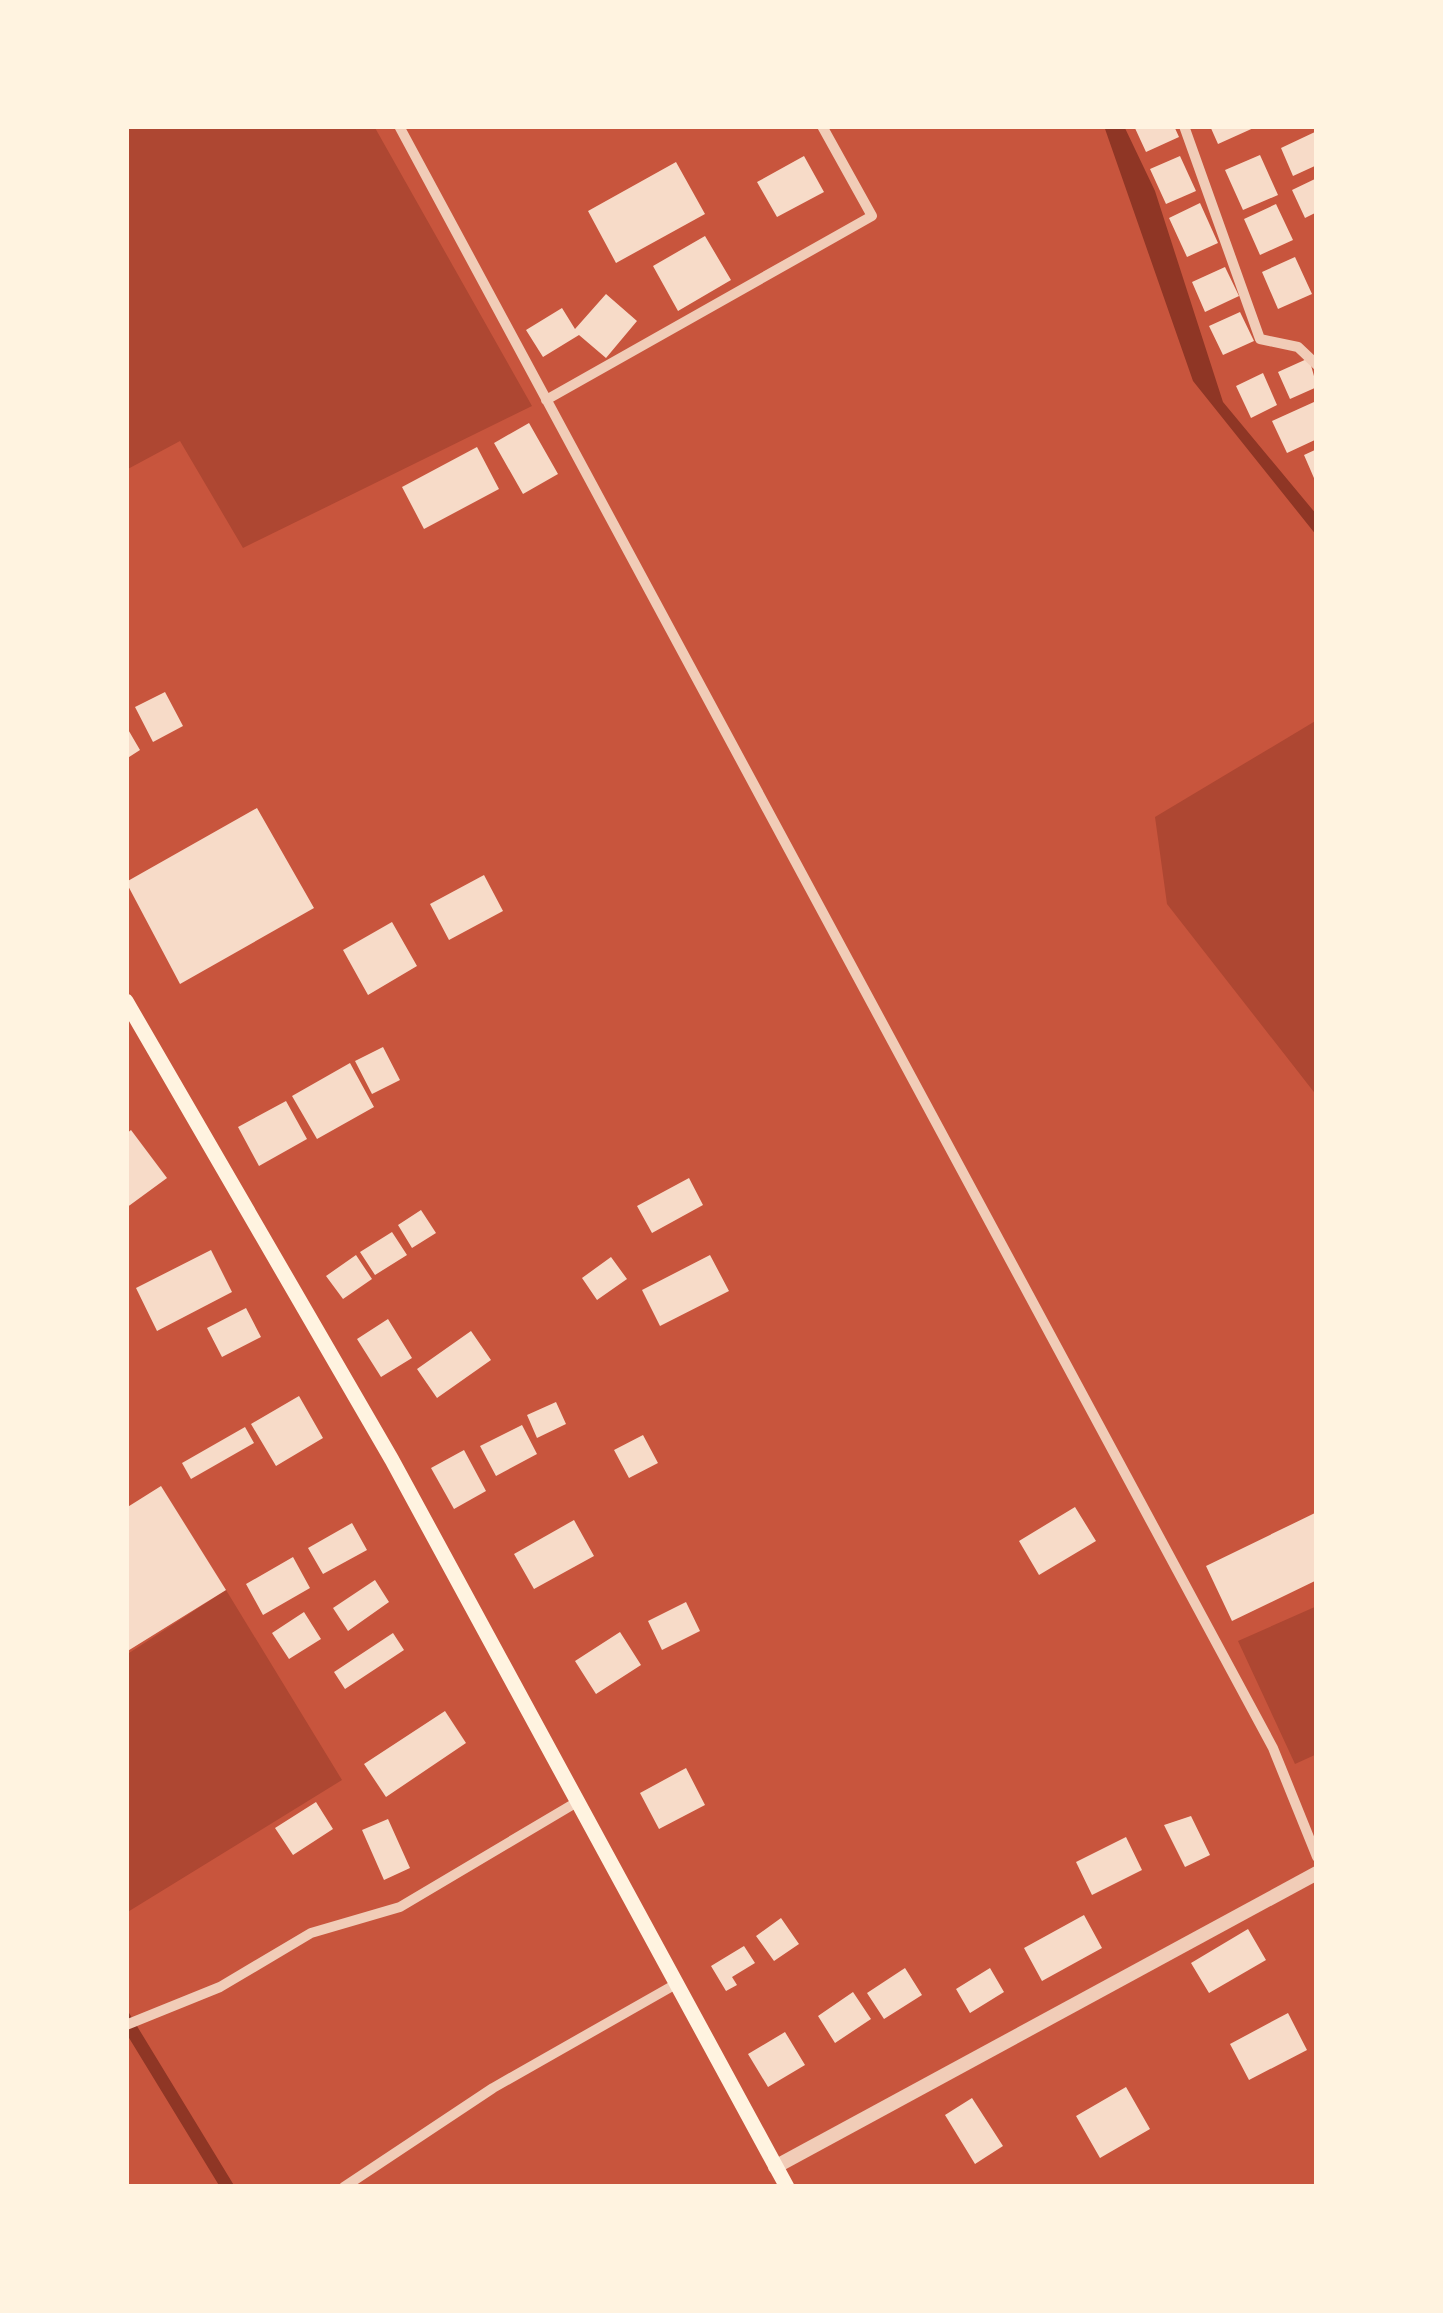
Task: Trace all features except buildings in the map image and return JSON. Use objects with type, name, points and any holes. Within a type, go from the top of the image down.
[{"type":"main road","points":[[126,1001],[392,1460],[787,2187]]},
{"type":"street","points":[[399,126],[1262,1727],[1317,1857]]},
{"type":"street","points":[[546,400],[872,216],[822,126]]},
{"type":"street","points":[[1184,126],[1260,339],[1298,347],[1317,365]]},
{"type":"street","points":[[126,2025],[220,1987],[310,1933],[400,1907],[577,1802]]},
{"type":"street","points":[[776,2167],[1317,1874]]},
{"type":"street","points":[[344,2187],[493,2088],[676,1984]]},
{"type":"shaded area","points":[[126,126],[374,126],[532,406],[243,548],[180,441],[126,470]]},
{"type":"shaded area","points":[[1104,126],[1124,126],[1155,191],[1223,402],[1317,515],[1317,536],[1193,381]]},
{"type":"shaded area","points":[[1317,720],[1317,1096],[1167,904],[1155,817]]},
{"type":"shaded area","points":[[226,1590],[342,1780],[126,1913],[126,1655]]},
{"type":"shaded area","points":[[1317,1606],[1317,1754],[1295,1764],[1238,1641]]},
{"type":"shaded area","points":[[126,2008],[235,2187],[220,2187],[126,2033]]}]
